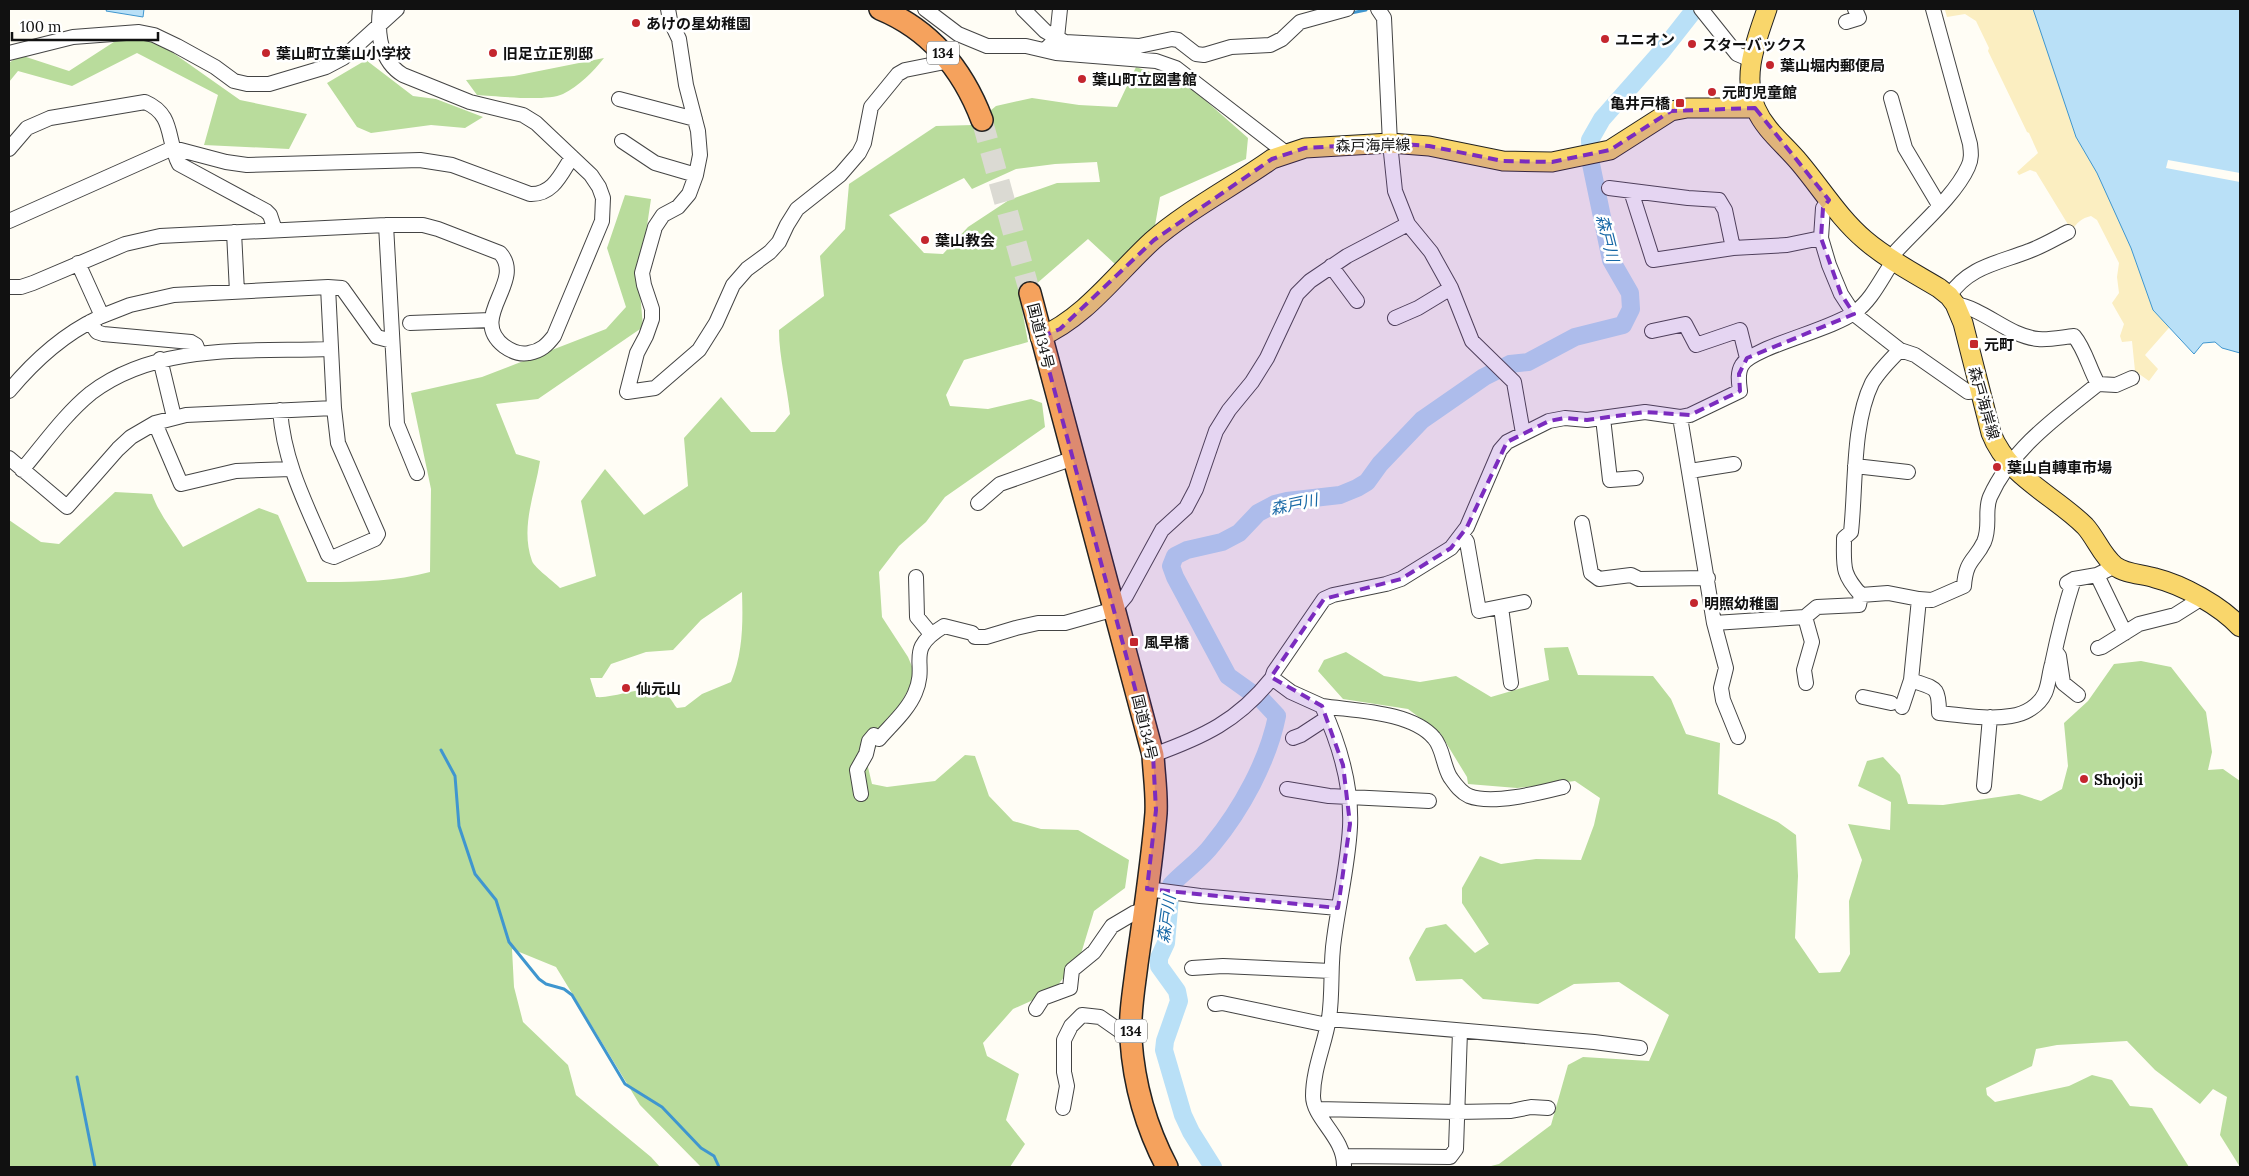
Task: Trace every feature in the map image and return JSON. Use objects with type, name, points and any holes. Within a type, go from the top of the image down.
[{"type":"highway","name":"134","points":[[880,9],[911,24],[931,40],[950,61],[968,88],[982,120]]},
{"type":"highway","name":"国道134号","points":[[1030,293],[1040,337],[1115,609],[1153,756],[1156,810],[1156,890],[1144,910],[1130,1038],[1136,1083],[1142,1106],[1152,1137],[1167,1167]]},
{"type":"main road","points":[[1768,9],[1751,60],[1751,82],[1755,108],[1774,136],[1800,163],[1829,200],[1866,241],[1952,300]]},
{"type":"main road","name":"森戸海岸線","points":[[1040,337],[1060,328],[1154,240],[1174,225],[1272,159],[1286,153],[1305,148],[1390,143],[1429,146],[1503,162],[1532,163],[1601,153],[1616,146],[1671,111],[1687,108],[1755,108]]},
{"type":"main road","name":"森戸海岸線","points":[[1952,300],[1963,323],[1994,441],[2011,464],[2039,491],[2075,517],[2087,529],[2115,566]]},
{"type":"main road","points":[[2115,566],[2158,578],[2202,598],[2219,607],[2240,627]]},
{"type":"street","points":[[9,287],[21,287],[33,283],[78,263],[142,239],[160,236],[408,224],[438,229],[500,253],[507,264],[508,276],[493,310],[491,320],[496,337],[502,345],[512,351],[525,354],[537,351],[548,344],[554,336],[598,232],[604,210],[603,198],[599,187],[590,175],[536,123],[523,116],[470,102],[394,70],[388,61],[378,36],[380,9]]},
{"type":"street","points":[[9,52],[72,37],[139,32],[154,35],[177,46],[215,67],[234,81],[247,84],[268,84],[326,68],[343,58],[397,9]]},
{"type":"street","points":[[668,9],[670,20],[679,39],[686,85],[698,131],[700,155],[696,175],[689,194],[678,207],[663,215],[655,227],[642,272],[652,309],[652,319],[637,353],[627,392],[655,388],[699,350],[716,323],[733,285],[747,269],[770,252],[779,242],[797,209],[840,175],[859,153],[864,143],[871,107],[898,74],[913,68],[950,61]]},
{"type":"street","points":[[925,9],[953,30],[987,46],[1026,46],[1064,42],[1138,46],[1172,39],[1178,40],[1196,54],[1204,55],[1231,47],[1270,45],[1282,39],[1300,22],[1348,9]]},
{"type":"street","points":[[1022,9],[1045,31],[1056,53],[1156,61],[1167,64],[1176,68],[1286,153]]},
{"type":"street","points":[[1051,44],[1060,9]]},
{"type":"street","points":[[1379,9],[1384,18],[1390,143],[1395,191],[1408,224],[1431,252],[1450,288],[1472,341],[1512,379],[1517,390],[1523,433]]},
{"type":"street","points":[[1846,22],[1858,18],[1855,9]]},
{"type":"street","points":[[1153,756],[1188,742],[1240,713],[1257,697],[1272,678],[1274,672],[1324,599],[1402,579],[1451,548],[1467,527],[1500,450],[1507,442],[1549,421],[1565,418],[1587,420],[1645,412],[1680,416],[1690,415],[1740,391],[1739,374],[1741,365],[1747,358],[1789,340],[1836,324],[1854,314],[1867,301],[1892,259],[1949,195],[1968,167],[1972,154],[1933,9]]},
{"type":"street","points":[[1702,10],[1737,54],[1751,60]]},
{"type":"street","points":[[1891,98],[1905,148],[1940,205]]},
{"type":"street","points":[[618,99],[695,119]]},
{"type":"street","points":[[9,149],[27,128],[50,118],[145,102],[156,107],[163,114],[179,164],[266,211],[270,215],[275,230]]},
{"type":"street","points":[[622,141],[655,163],[696,175]]},
{"type":"street","points":[[9,221],[173,148],[226,162],[248,165],[420,160],[452,165],[530,194],[538,194],[553,186],[572,157]]},
{"type":"street","points":[[1609,188],[1719,200],[1724,210],[1734,248]]},
{"type":"street","points":[[1631,191],[1653,260],[1734,248],[1788,245],[1821,238]]},
{"type":"street","points":[[1829,200],[1823,208],[1821,238],[1841,294],[1854,314],[1900,350],[1915,355],[1968,392],[1980,392]]},
{"type":"street","points":[[861,794],[857,770],[866,754],[869,740],[874,736],[879,739],[915,693],[918,682],[919,655],[922,644],[931,634],[944,626],[972,633],[975,637],[986,637],[1038,623],[1065,623],[1115,609],[1126,596],[1162,530],[1186,508],[1196,490],[1216,431],[1267,358],[1297,294],[1331,266],[1408,224]]},
{"type":"street","points":[[386,225],[396,424],[417,473]]},
{"type":"street","points":[[234,232],[236,292]]},
{"type":"street","points":[[2068,232],[2030,251],[1979,268],[1954,288],[1952,300],[1968,306],[2020,334],[2038,339],[2074,336],[2079,342],[2098,384]]},
{"type":"street","points":[[78,263],[96,319],[97,332],[190,342],[196,345],[199,353]]},
{"type":"street","points":[[1331,266],[1357,302]]},
{"type":"street","points":[[9,391],[47,350],[96,319],[130,305],[159,298],[236,292],[328,287],[342,288],[377,337],[392,341]]},
{"type":"street","points":[[280,410],[282,434],[291,470],[328,555],[334,557],[376,539],[378,534],[338,443],[334,408],[328,287]]},
{"type":"street","points":[[1395,318],[1418,308],[1450,288]]},
{"type":"street","points":[[410,322],[491,320]]},
{"type":"street","points":[[1652,330],[1685,324],[1696,345],[1740,330],[1747,358]]},
{"type":"street","points":[[22,470],[70,414],[90,394],[111,380],[136,368],[160,359],[199,353],[331,349]]},
{"type":"street","points":[[1861,595],[1848,581],[1844,571],[1844,538],[1851,532],[1859,435],[1867,396],[1873,382],[1900,350]]},
{"type":"street","points":[[160,359],[174,417]]},
{"type":"street","points":[[1861,595],[1888,593],[1919,600],[1932,600],[1964,586],[1964,573],[1970,560],[1984,543],[1988,528],[1987,507],[1990,496],[2024,446],[2098,384],[2116,385],[2132,378]]},
{"type":"street","points":[[9,458],[67,507],[118,449],[131,437],[155,424],[174,417],[334,408]]},
{"type":"street","points":[[1680,416],[1714,623],[1726,668],[1721,688],[1723,700],[1738,737]]},
{"type":"street","points":[[1603,418],[1610,480],[1636,478]]},
{"type":"street","points":[[155,424],[181,484],[236,471],[291,470]]},
{"type":"street","points":[[978,503],[1000,484],[1074,458]]},
{"type":"street","points":[[1690,471],[1734,464]]},
{"type":"street","points":[[1855,466],[1908,472]]},
{"type":"street","points":[[1582,523],[1591,573],[1599,579],[1631,575],[1639,579],[1708,578]]},
{"type":"street","points":[[1462,534],[1468,542],[1480,611],[1524,602]]},
{"type":"street","points":[[2078,695],[2063,683],[2059,656],[2050,646],[2065,584],[2074,579],[2097,575],[2115,566]]},
{"type":"street","points":[[2097,575],[2125,633]]},
{"type":"street","points":[[916,577],[916,616],[931,634]]},
{"type":"street","points":[[1714,623],[1806,617],[1817,607],[1858,605],[1861,595]]},
{"type":"street","points":[[2098,648],[2139,624],[2175,615],[2202,598]]},
{"type":"street","points":[[1863,697],[1897,705],[1911,680],[1919,600]]},
{"type":"street","points":[[1501,607],[1511,683]]},
{"type":"street","points":[[1806,617],[1812,642],[1804,670],[1806,683]]},
{"type":"street","points":[[1911,680],[1936,690],[1939,696],[1939,713],[1990,717],[2012,716],[2026,712],[2037,704],[2044,694],[2049,682],[2055,651]]},
{"type":"street","points":[[1272,678],[1324,712],[1376,711],[1419,726],[1435,738],[1449,774],[1458,789],[1469,796],[1490,798],[1524,796],[1563,787]]},
{"type":"street","points":[[1292,738],[1301,735],[1324,712]]},
{"type":"street","points":[[1324,712],[1343,765],[1348,797],[1349,834],[1345,873],[1338,908],[1328,1022],[1315,1079],[1313,1100],[1335,1136],[1344,1162],[1450,1157],[1456,1149],[1460,1030]]},
{"type":"street","points":[[1984,786],[1990,717]]},
{"type":"street","points":[[1287,789],[1329,796],[1428,801]]},
{"type":"street","points":[[1156,890],[1338,908]]},
{"type":"street","points":[[1036,1009],[1043,998],[1070,988],[1072,970],[1094,952],[1112,926],[1134,912],[1144,910]]},
{"type":"street","points":[[1192,968],[1223,966],[1331,971]]},
{"type":"street","points":[[1215,1004],[1222,1003],[1328,1022],[1460,1030],[1640,1048]]},
{"type":"street","points":[[1063,1108],[1068,1086],[1064,1072],[1064,1040],[1072,1026],[1082,1015],[1100,1017],[1130,1038]]},
{"type":"street","points":[[1317,1109],[1457,1112],[1548,1108]]},
{"type":"highlighted area","points":[[1755,108],[1829,200],[1823,208],[1821,238],[1841,294],[1854,314],[1747,358],[1739,374],[1740,391],[1690,415],[1645,412],[1587,420],[1565,418],[1549,421],[1507,442],[1467,527],[1451,548],[1401,579],[1324,599],[1271,677],[1322,706],[1343,765],[1350,824],[1338,908],[1147,889],[1156,810],[1153,755],[1040,337],[1060,329],[1154,240],[1272,159],[1305,148],[1390,143],[1429,146],[1503,161],[1552,162],[1610,150],[1671,111]]},
{"type":"green space","points":[[120,38],[152,38],[240,100],[307,114],[289,149],[204,145],[218,95],[137,53],[72,86],[18,71],[9,82],[9,63],[20,55],[69,71]]},
{"type":"green space","points":[[604,58],[580,83],[569,91],[545,98],[477,95],[466,80],[514,76]]},
{"type":"green space","points":[[366,60],[413,96],[436,99],[483,117],[465,128],[431,125],[371,133],[357,127],[327,83]]},
{"type":"green space","points":[[1136,67],[1189,86],[1248,138],[1246,159],[1160,197],[1154,231],[1115,264],[1088,239],[1020,298],[1028,342],[964,360],[946,395],[950,406],[988,409],[1031,399],[1042,403],[1045,427],[945,497],[926,522],[899,546],[879,572],[882,617],[908,657],[916,676],[867,763],[872,784],[887,787],[935,781],[965,755],[975,756],[989,796],[1013,821],[1041,829],[1078,830],[1129,860],[1125,888],[1094,911],[1080,957],[1053,991],[1013,1009],[983,1043],[987,1056],[1019,1074],[1006,1120],[1025,1144],[1010,1167],[701,1167],[640,1105],[556,967],[512,949],[514,987],[523,1022],[568,1065],[576,1095],[651,1157],[660,1167],[9,1167],[9,520],[41,542],[59,544],[115,492],[152,494],[162,515],[183,547],[259,508],[278,515],[307,582],[384,580],[430,572],[431,489],[411,393],[482,377],[606,329],[626,307],[607,248],[625,195],[651,199],[639,280],[643,327],[538,399],[496,404],[516,454],[540,461],[528,523],[527,536],[532,561],[540,571],[560,588],[596,576],[581,501],[605,469],[644,515],[688,486],[684,438],[721,397],[751,432],[775,432],[790,414],[780,351],[779,330],[824,296],[820,256],[845,229],[849,184],[936,126],[973,125],[996,106],[1032,98],[1079,105],[1117,107]],"holes":[[[1097,162],[1100,182],[1057,183],[1009,200],[968,227],[943,254],[924,253],[889,215],[964,178],[972,189],[1016,169],[1055,164]],[[742,592],[740,649],[731,682],[702,694],[685,707],[677,708],[667,695],[659,691],[642,690],[596,697],[590,678],[602,678],[611,664],[646,652],[673,650],[701,620]]]},
{"type":"green space","points":[[1568,647],[1578,675],[1653,676],[1671,699],[1686,734],[1720,743],[1718,794],[1778,822],[1796,835],[1798,876],[1795,938],[1819,973],[1840,972],[1850,954],[1849,901],[1862,860],[1848,824],[1890,830],[1891,802],[1858,786],[1867,761],[1883,757],[1900,775],[1908,804],[1943,805],[2019,794],[2041,801],[2062,789],[2068,766],[2064,723],[2088,701],[2114,664],[2141,661],[2171,667],[2206,712],[2212,752],[2208,770],[2223,769],[2240,781],[2240,1167],[2220,1135],[2227,1097],[2213,1089],[2200,1104],[2155,1070],[2127,1041],[2057,1045],[2036,1049],[2032,1066],[1986,1088],[1987,1095],[1995,1102],[2069,1086],[2092,1075],[2112,1080],[2130,1106],[2152,1108],[2189,1167],[1487,1167],[1499,1164],[1551,1125],[1568,1065],[1583,1057],[1649,1061],[1669,1015],[1619,982],[1574,984],[1538,1004],[1483,999],[1462,979],[1416,981],[1409,958],[1426,928],[1446,924],[1475,953],[1489,944],[1462,903],[1462,888],[1480,856],[1501,864],[1536,859],[1581,860],[1594,825],[1600,798],[1575,781],[1517,788],[1468,784],[1467,777],[1440,733],[1408,709],[1343,699],[1318,671],[1324,660],[1346,652],[1384,676],[1420,682],[1456,676],[1491,697],[1549,680],[1544,648]]},
{"type":"sand","points":[[2047,9],[2175,321],[2145,355],[2158,369],[2149,381],[2135,371],[2132,341],[2122,342],[2120,336],[2124,324],[2112,303],[2119,293],[2117,277],[2119,263],[2097,220],[2091,216],[2085,218],[2077,223],[2072,231],[2036,172],[2030,170],[2019,175],[2017,172],[2038,153],[1988,51],[1989,48],[1976,21],[1965,14],[1947,17],[1945,10]]},
{"type":"water","points":[[107,9],[144,9],[143,17],[106,11]]},
{"type":"water","points":[[2033,9],[2240,9],[2240,353],[2222,348],[2215,342],[2203,343],[2194,354],[2153,310],[2131,248],[2097,173],[2076,137]]},
{"type":"pier","points":[[2168,160],[2240,173],[2240,182],[2166,168]]},
{"type":"waterway","name":"森戸川","points":[[1213,1167],[1191,1132],[1183,1115],[1164,1050],[1165,1041],[1179,1001],[1177,991],[1159,966],[1159,958],[1166,943],[1171,885],[1208,850],[1243,801],[1267,750],[1277,716],[1263,701],[1228,676],[1175,577],[1171,566],[1175,556],[1187,550],[1222,542],[1239,533],[1258,513],[1275,504],[1340,495],[1357,488],[1367,482],[1380,464],[1422,420],[1484,377],[1510,364],[1528,362],[1575,337],[1623,325],[1631,309],[1630,293],[1611,260],[1591,164],[1590,140],[1602,119],[1662,51],[1695,9]]},
{"type":"waterway","points":[[1351,13],[1366,10]]},
{"type":"waterway","points":[[441,750],[455,776],[459,826],[475,874],[496,900],[509,942],[539,979],[546,984],[564,989],[572,995],[625,1084],[662,1107],[701,1148],[714,1156],[719,1167]]},
{"type":"waterway","points":[[77,1077],[95,1167]]},
{"type":"waterway","name":"森戸川","points":[[1209,1167],[1213,1166]]},
{"type":"tunnel","points":[[982,120],[1030,293]]},
{"type":"place","name":"あけの星幼稚園","points":[[636,23]]},
{"type":"place","name":"ユニオン","points":[[1605,39]]},
{"type":"place","name":"スターバックス","points":[[1692,44]]},
{"type":"place","name":"葉山町立葉山小学校","points":[[266,53]]},
{"type":"place","name":"旧足立正別邸","points":[[493,53]]},
{"type":"place","name":"葉山堀内郵便局","points":[[1770,65]]},
{"type":"place","name":"葉山町立図書館","points":[[1082,79]]},
{"type":"place","name":"元町児童館","points":[[1712,92]]},
{"type":"place","name":"亀井戸橋","points":[[1680,103]]},
{"type":"place","name":"葉山教会","points":[[925,240]]},
{"type":"place","name":"元町","points":[[1974,344]]},
{"type":"place","name":"葉山自轉車市場","points":[[1997,467]]},
{"type":"place","name":"明照幼稚園","points":[[1694,603]]},
{"type":"place","name":"風早橋","points":[[1134,642]]},
{"type":"place","name":"仙元山","points":[[626,688]]},
{"type":"place","name":"Shojoji","points":[[2084,779]]}]
